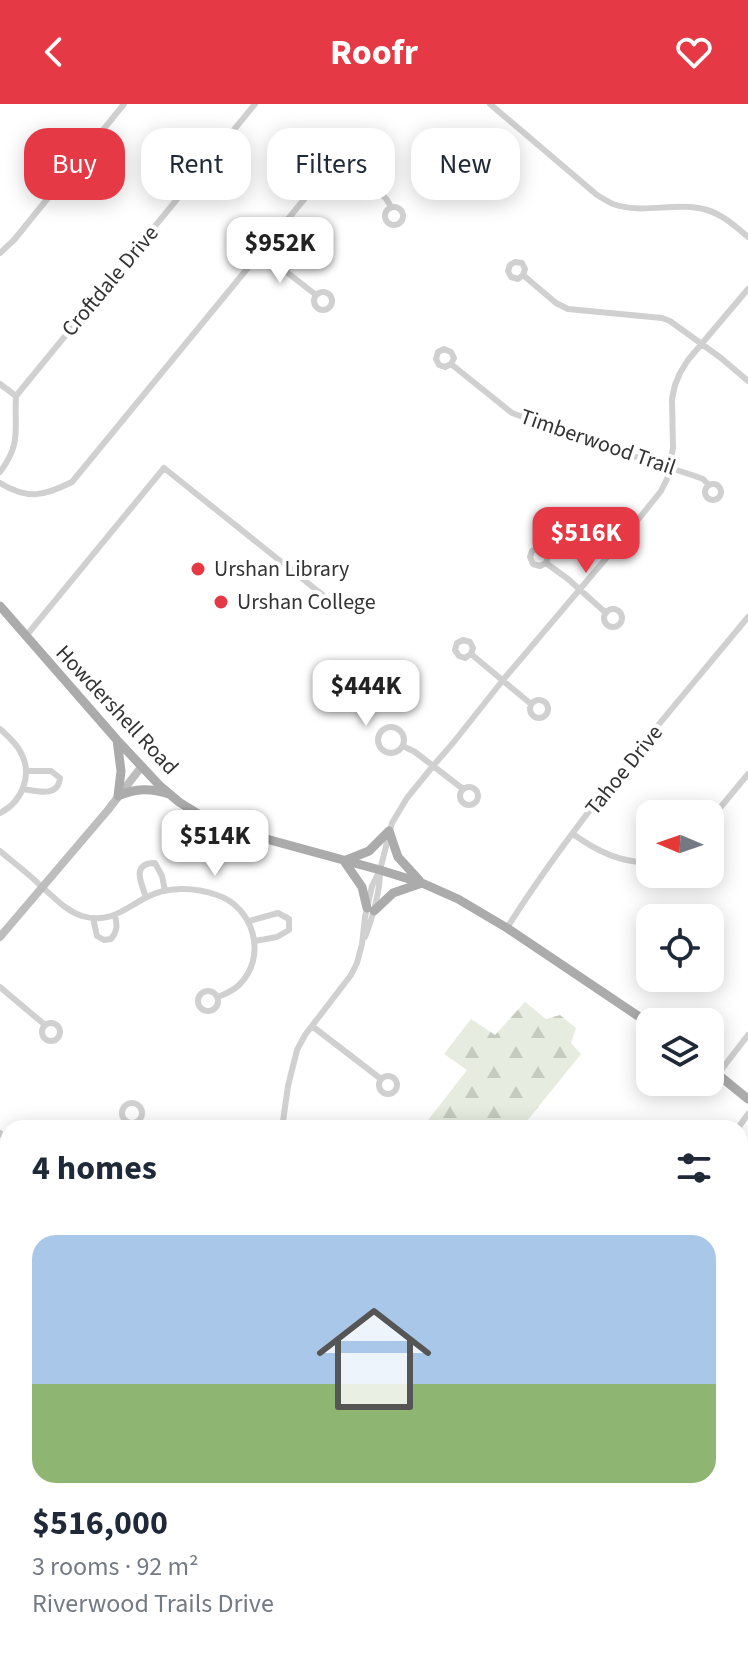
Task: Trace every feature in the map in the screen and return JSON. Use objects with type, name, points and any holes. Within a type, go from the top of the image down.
[{"type":"main road","name":"Howdershell Road","points":[[0,606],[142,766],[171,795],[208,820],[265,840],[422,883],[458,899],[636,1015]]},
{"type":"main road","points":[[117,740],[121,771],[118,796],[144,789],[171,795]]},
{"type":"main road","points":[[389,831],[398,857],[422,883],[393,893],[370,910],[362,887],[344,861],[369,851],[389,831]]},
{"type":"main road","points":[[724,1079],[748,1099]]},
{"type":"street","points":[[0,253],[14,240],[124,104]]},
{"type":"street","name":"Croftdale Drive","points":[[16,396],[255,104]]},
{"type":"street","points":[[490,104],[597,195],[612,204],[704,209],[718,214],[748,237]]},
{"type":"street","points":[[0,483],[26,495],[43,495],[72,482],[306,197],[318,187],[330,181],[358,181],[370,185],[391,207]]},
{"type":"street","points":[[261,252],[316,295]]},
{"type":"street","points":[[523,275],[556,303],[568,309],[662,318],[681,328],[748,381]]},
{"type":"street","points":[[283,1120],[297,1050],[351,975],[380,887],[380,870],[392,823],[407,798],[661,491],[673,448],[672,399],[680,373],[748,289]]},
{"type":"street","name":"Timberwood Trail","points":[[451,364],[503,407],[520,416],[703,479],[709,485]]},
{"type":"street","points":[[0,384],[16,396],[16,443],[13,454],[0,472]]},
{"type":"street","points":[[26,636],[164,468],[334,604]]},
{"type":"street","points":[[546,563],[606,613]]},
{"type":"street","name":"Tahoe Drive","points":[[507,928],[595,804],[748,617]]},
{"type":"street","points":[[471,654],[531,704]]},
{"type":"street","points":[[387,728],[397,728],[404,735],[403,746],[396,753],[386,752],[379,745],[379,734],[387,728]]},
{"type":"street","points":[[0,729],[20,749],[26,771],[23,789],[16,800],[0,813]]},
{"type":"street","points":[[403,746],[463,789]]},
{"type":"street","points":[[0,937],[142,766]]},
{"type":"street","points":[[23,789],[51,792],[59,785],[60,778],[51,771],[26,771]]},
{"type":"street","points":[[724,803],[748,774]]},
{"type":"street","points":[[573,834],[603,853],[636,861]]},
{"type":"street","points":[[0,851],[73,912],[93,918],[115,915],[146,897],[165,891],[190,889],[220,896],[236,906],[249,921],[255,941],[254,955],[248,973],[237,987],[218,997]]},
{"type":"street","points":[[146,897],[140,877],[143,865],[155,863],[159,867],[165,891]]},
{"type":"street","points":[[249,921],[278,913],[289,919],[289,930],[285,934],[255,941]]},
{"type":"street","points":[[93,918],[97,936],[104,940],[111,939],[116,933],[115,915]]},
{"type":"street","points":[[0,987],[45,1025]]},
{"type":"street","points":[[312,1026],[381,1079]]},
{"type":"street","points":[[724,1060],[748,1035]]},
{"type":"green space","points":[[525,1002],[546,1019],[560,1015],[576,1028],[571,1043],[581,1054],[528,1120],[428,1120],[467,1070],[444,1054],[471,1019],[495,1035]]},
{"type":"place","name":"Urshan Library","points":[[198,569]]},
{"type":"place","name":"Urshan College","points":[[221,602]]}]
